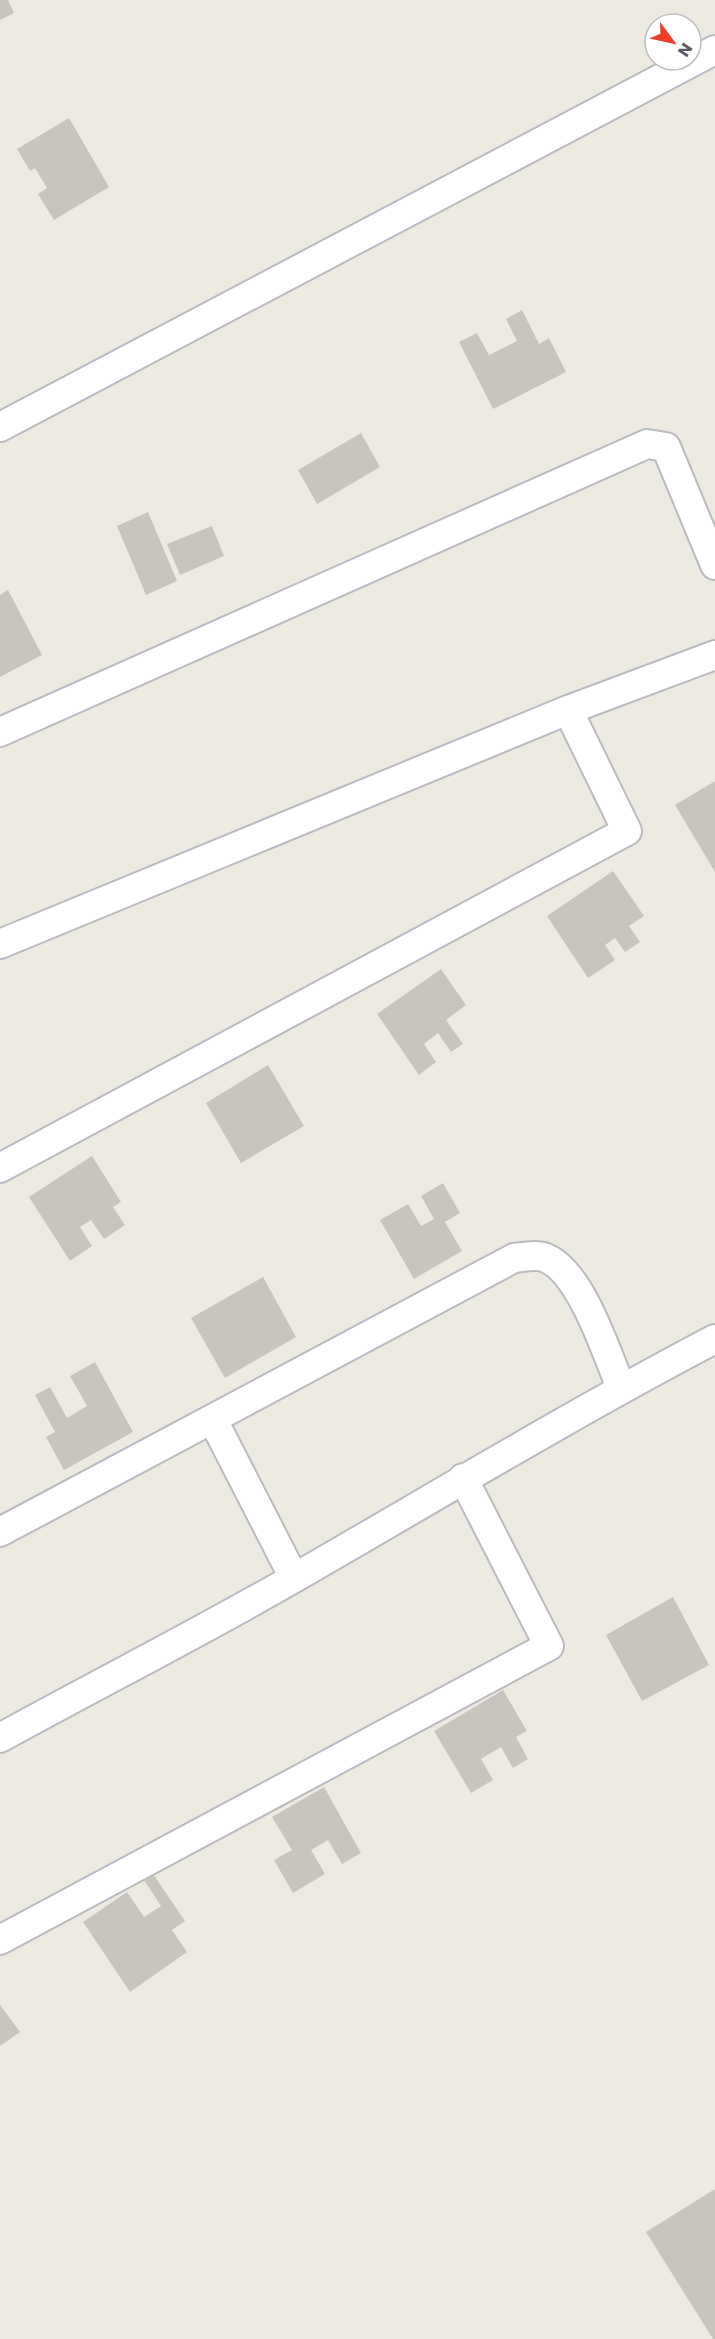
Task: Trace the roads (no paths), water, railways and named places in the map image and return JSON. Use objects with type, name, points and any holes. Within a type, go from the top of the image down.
[{"type":"street","points":[[0,427],[715,50]]},
{"type":"street","points":[[0,732],[646,444],[666,447],[715,565]]},
{"type":"street","points":[[0,944],[568,710],[715,655]]},
{"type":"street","points":[[0,1168],[627,831],[568,710]]},
{"type":"street","points":[[0,1532],[514,1258],[544,1257],[564,1269],[584,1300],[621,1388]]},
{"type":"street","points":[[0,1738],[294,1578],[621,1388],[715,1339]]},
{"type":"street","points":[[213,1420],[294,1578]]},
{"type":"street","points":[[0,1940],[549,1646],[463,1478]]}]
